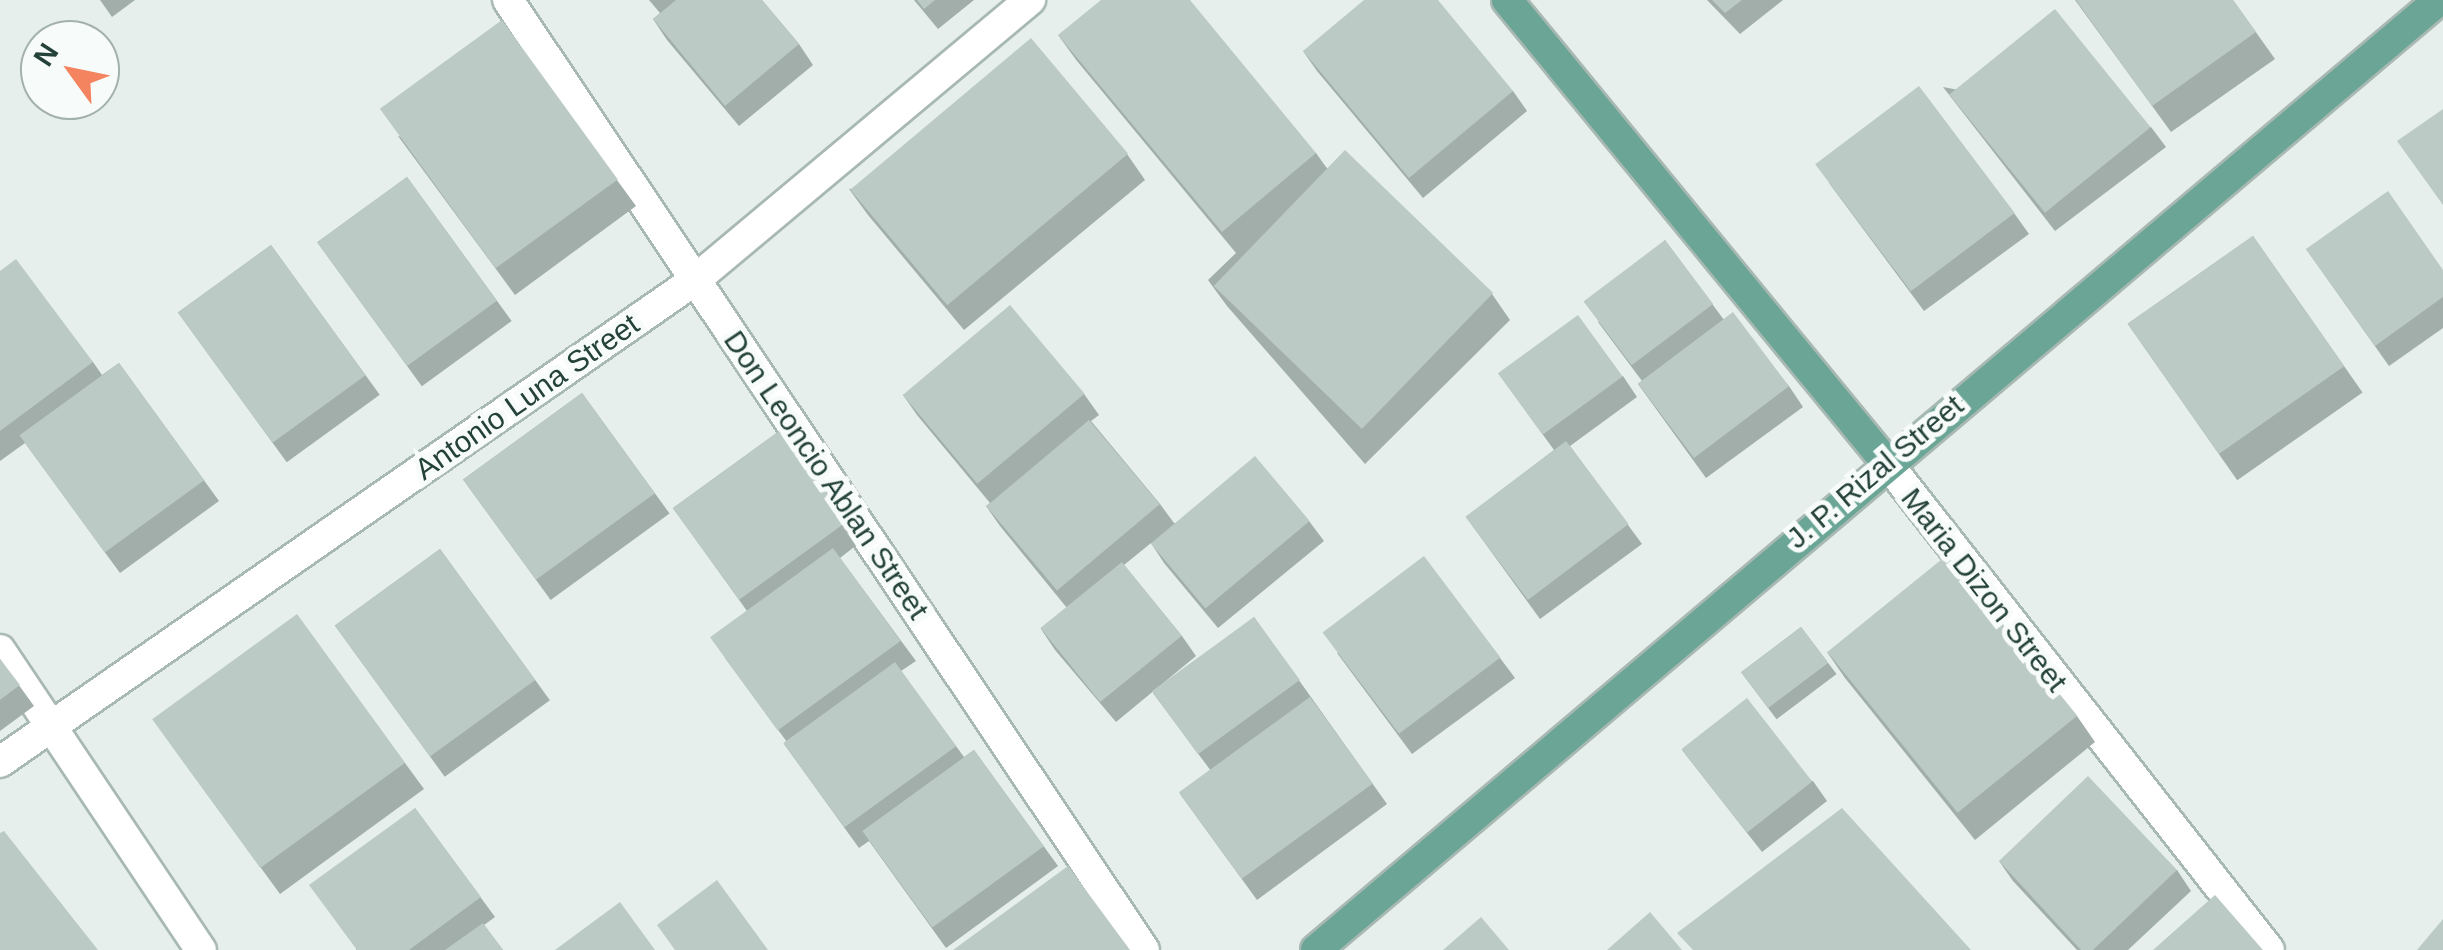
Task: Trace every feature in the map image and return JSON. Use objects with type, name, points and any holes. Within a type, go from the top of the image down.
[{"type":"main road","name":"Maria Dizon Street","points":[[1507,0],[1886,462]]},
{"type":"main road","name":"J. P. Rizal Street","points":[[1316,950],[1886,462],[2439,0]]},
{"type":"street","name":"Don Leoncio Ablan Street","points":[[508,0],[1144,950]]},
{"type":"street","name":"Antonio Luna Street","points":[[0,762],[695,280],[1030,0]]},
{"type":"street","name":"Maria Dizon Street","points":[[1886,462],[2269,950]]},
{"type":"street","points":[[0,650],[201,950]]},
{"type":"building","points":[[676,0],[762,0],[799,44],[725,106],[653,19]]},
{"type":"building","points":[[917,0],[935,0],[924,9]]},
{"type":"building","points":[[1101,0],[1190,0],[1316,153],[1222,232],[1058,35]]},
{"type":"building","points":[[1364,0],[1438,0],[1513,91],[1409,178],[1303,51]]},
{"type":"building","points":[[1712,0],[1742,0],[1725,13]]},
{"type":"building","points":[[2076,0],[2233,0],[2256,32],[2152,106]]},
{"type":"building","points":[[2055,9],[2151,127],[2045,213],[1949,95]]},
{"type":"building","points":[[502,20],[618,179],[496,268],[380,109]]},
{"type":"building","points":[[1031,38],[1128,154],[947,305],[850,190]]},
{"type":"building","points":[[1919,86],[2015,213],[1911,291],[1815,164]]},
{"type":"building","points":[[2443,109],[2443,205],[2397,141]]},
{"type":"building","points":[[1345,150],[1493,293],[1362,429],[1214,286]]},
{"type":"building","points":[[407,177],[497,301],[407,366],[317,242]]},
{"type":"building","points":[[2388,191],[2443,270],[2443,297],[2375,346],[2306,249]]},
{"type":"building","points":[[2253,236],[2344,366],[2219,454],[2128,324]]},
{"type":"building","points":[[1665,240],[1713,304],[1632,365],[1584,301]]},
{"type":"building","points":[[271,245],[366,375],[273,443],[178,313]]},
{"type":"building","points":[[16,259],[93,362],[0,431],[0,271]]},
{"type":"building","points":[[1010,305],[1085,394],[977,484],[903,395]]},
{"type":"building","points":[[1733,312],[1789,386],[1694,458],[1638,384]]},
{"type":"building","points":[[1578,315],[1623,376],[1543,435],[1498,373]]},
{"type":"building","points":[[119,363],[204,480],[105,553],[19,435]]},
{"type":"building","points":[[582,393],[655,493],[536,580],[463,479]]},
{"type":"building","points":[[1089,420],[1160,504],[1057,590],[986,506]]},
{"type":"building","points":[[782,429],[848,520],[739,600],[673,508]]},
{"type":"building","points":[[1566,441],[1629,524],[1528,600],[1465,517]]},
{"type":"building","points":[[1255,456],[1310,521],[1205,609],[1151,543]]},
{"type":"building","points":[[833,548],[901,641],[778,730],[710,637]]},
{"type":"building","points":[[440,549],[535,680],[430,756],[335,625]]},
{"type":"building","points":[[1947,555],[2077,716],[1958,813],[1827,652]]},
{"type":"building","points":[[1424,556],[1500,657],[1399,734],[1323,632]]},
{"type":"building","points":[[1122,562],[1182,636],[1100,702],[1040,628]]},
{"type":"building","points":[[297,614],[405,763],[260,868],[152,719]]},
{"type":"building","points":[[1254,617],[1300,680],[1198,754],[1152,691]]},
{"type":"building","points":[[1801,627],[1828,663],[1768,708],[1741,672]]},
{"type":"building","points":[[0,659],[20,685],[0,700]]},
{"type":"building","points":[[895,662],[956,746],[844,827],[783,743]]},
{"type":"building","points":[[1310,697],[1373,784],[1242,879],[1179,792]]},
{"type":"building","points":[[1747,698],[1812,782],[1747,833],[1682,749]]},
{"type":"building","points":[[974,750],[1044,846],[932,927],[862,831]]},
{"type":"building","points":[[2088,776],[2177,870],[2093,950],[2081,950],[1999,861]]},
{"type":"building","points":[[415,808],[481,897],[409,950],[357,950],[309,885]]},
{"type":"building","points":[[1842,808],[1971,950],[1693,950],[1677,933]]},
{"type":"building","points":[[4,831],[98,950],[0,950],[0,833]]},
{"type":"building","points":[[1068,866],[1130,950],[953,950]]},
{"type":"building","points":[[717,880],[768,950],[675,950],[657,925]]},
{"type":"building","points":[[2215,895],[2263,950],[2153,950]]},
{"type":"building","points":[[620,902],[655,950],[555,950]]},
{"type":"building","points":[[1650,912],[1682,950],[1607,950]]},
{"type":"building","points":[[1481,917],[1509,950],[1443,950]]},
{"type":"building","points":[[2443,919],[2443,950],[2417,950]]},
{"type":"building","points":[[483,923],[503,950],[445,950]]}]
